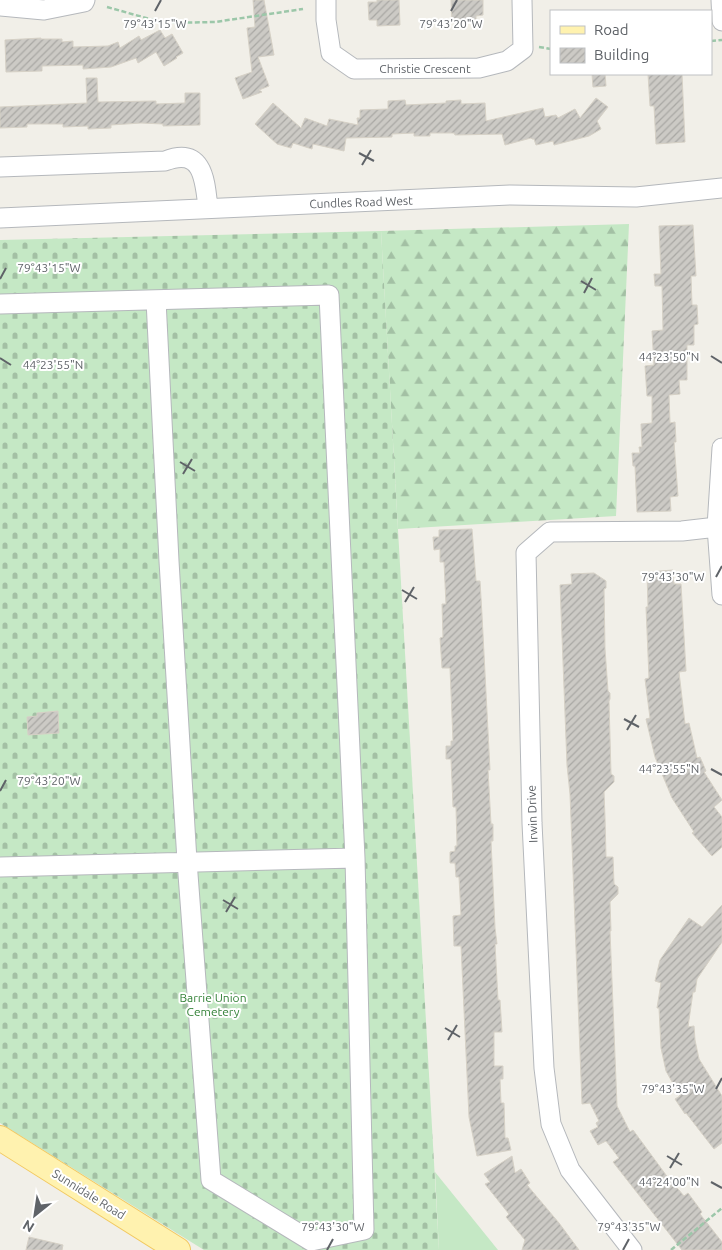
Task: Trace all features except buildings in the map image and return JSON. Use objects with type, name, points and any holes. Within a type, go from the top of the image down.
[{"type":"main road","name":"Sunnidale Road","points":[[0,1138],[178,1250]]},
{"type":"street","points":[[0,6],[44,10],[84,2],[85,0]]},
{"type":"street","name":"Christie Crescent","points":[[326,0],[326,20],[331,53],[354,69],[479,68],[507,61],[523,49],[522,0]]},
{"type":"street","points":[[721,0],[722,21]]},
{"type":"street","points":[[0,167],[165,162],[174,158],[182,158],[195,163],[203,173],[208,208]]},
{"type":"street","name":"Cundles Road West","points":[[0,218],[510,195],[636,197],[722,188]]},
{"type":"street","points":[[0,304],[329,295],[355,858],[364,1230],[311,1241],[211,1180],[187,861],[156,300]]},
{"type":"street","points":[[722,448],[717,527],[722,595]]},
{"type":"street","name":"Irwin Drive","points":[[632,1250],[570,1170],[551,1124],[544,1068],[532,823],[526,553],[550,532],[682,531],[717,527]]},
{"type":"street","points":[[0,867],[355,858]]},
{"type":"path","points":[[107,7],[164,23],[215,22],[304,9]]},
{"type":"path","points":[[672,1250],[722,1208]]},
{"type":"green space","points":[[629,224],[616,516],[398,529],[381,231]]},
{"type":"green space","name":"Barrie Union Cemetery","points":[[381,231],[439,1250],[204,1250],[0,1123],[0,240]]},
{"type":"green space","points":[[435,1172],[498,1250],[439,1250]]}]
